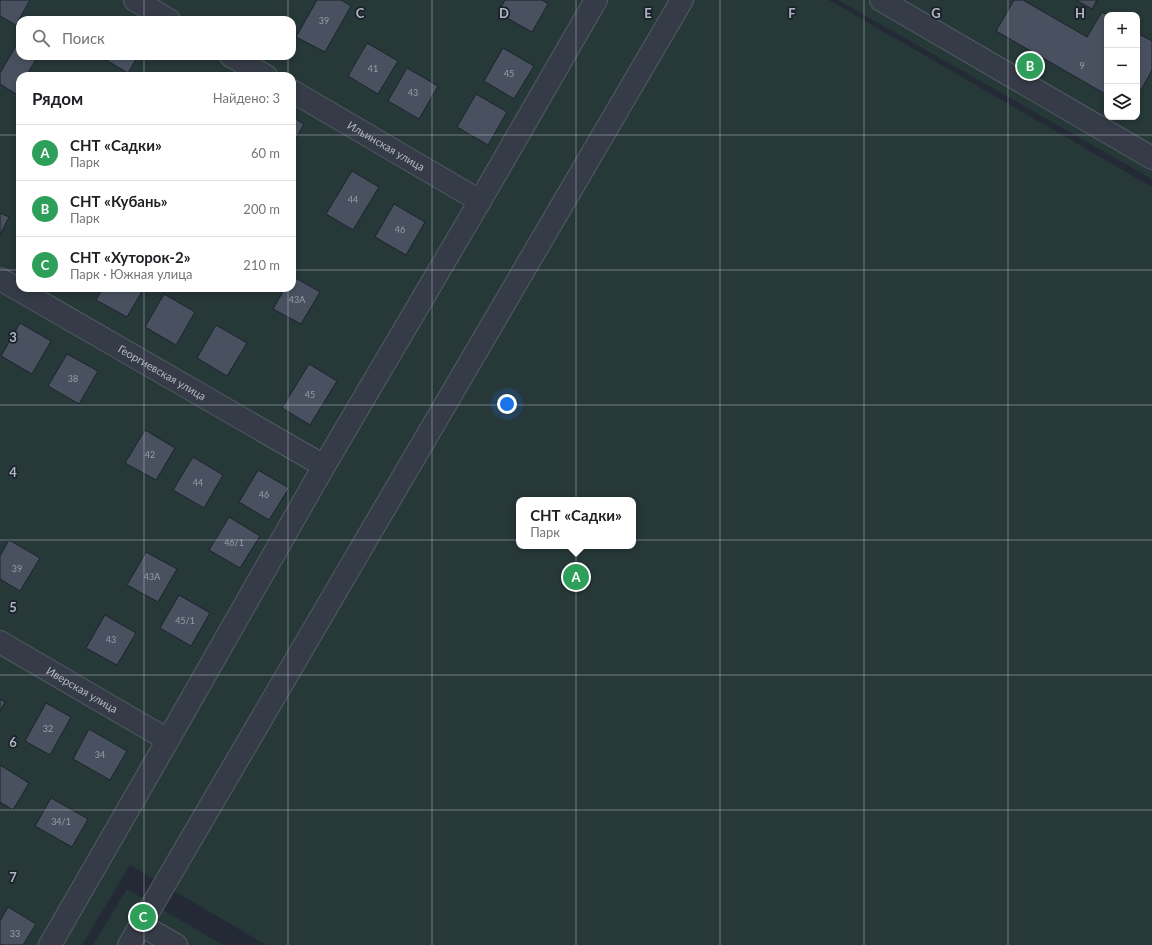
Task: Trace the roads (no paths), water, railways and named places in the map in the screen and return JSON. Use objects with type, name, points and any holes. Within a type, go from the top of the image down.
[{"type":"street","points":[[135,0],[162,16]]},
{"type":"street","points":[[50,945],[166,739],[596,0]]},
{"type":"street","points":[[129,945],[682,0]]},
{"type":"street","points":[[881,0],[1152,158]]},
{"type":"street","points":[[238,60],[259,72]]},
{"type":"street","name":"Ильинская улица","points":[[296,93],[480,201]]},
{"type":"street","name":"Георгиевская улица","points":[[0,279],[16,288]]},
{"type":"street","name":"Георгиевская улица","points":[[23,292],[324,466]]},
{"type":"street","name":"Иверская улица","points":[[0,642],[166,739]]},
{"type":"street","points":[[141,925],[176,945]]},
{"type":"place","name":"СНТ «Кубань»","points":[[1030,66]]},
{"type":"place","name":"СНТ «Садки»","points":[[576,577]]},
{"type":"place","name":"СНТ «Хуторок-2»","points":[[143,917]]}]
